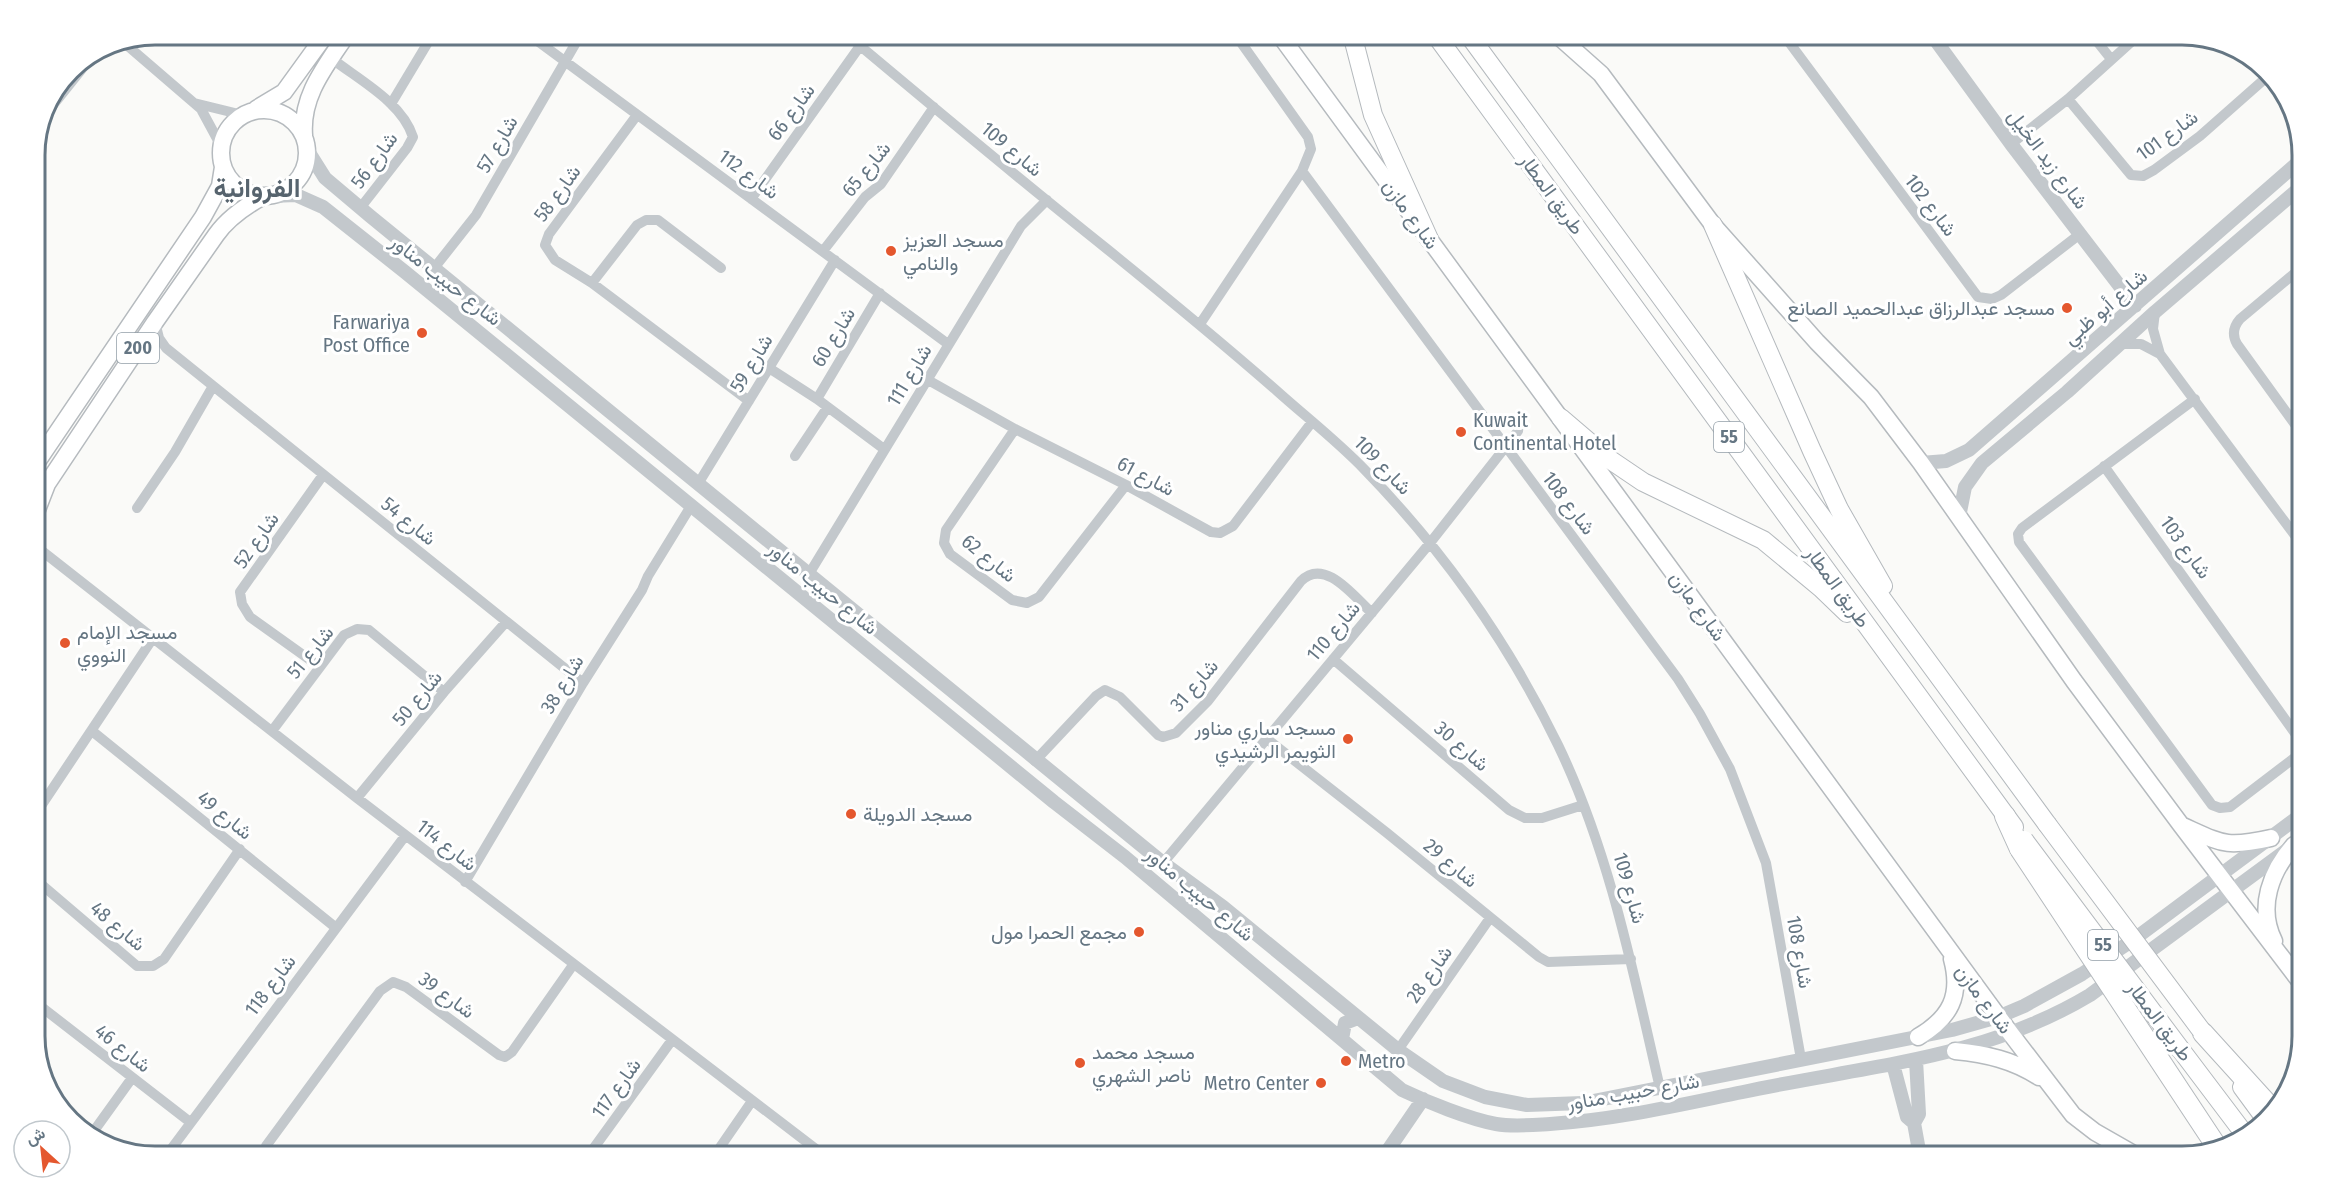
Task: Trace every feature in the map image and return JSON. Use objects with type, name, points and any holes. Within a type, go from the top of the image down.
[{"type":"highway","points":[[1355,45],[1372,115],[1429,239]]},
{"type":"highway","name":"طريق المطار","points":[[1443,45],[2006,816]]},
{"type":"highway","name":"طريق المطار","points":[[1476,45],[1927,663],[2261,1113]]},
{"type":"highway","points":[[1713,225],[1835,499],[1927,663]]},
{"type":"highway","points":[[1561,418],[1609,459],[1643,482],[1763,540],[1821,588],[1886,652]]},
{"type":"highway","points":[[2006,816],[2213,1141]]},
{"type":"highway","name":"طريق المطار","points":[[2022,844],[2240,1129]]},
{"type":"highway","points":[[2202,1032],[2268,1104]]},
{"type":"main road","points":[[221,146],[229,128],[247,114],[284,92],[319,45]]},
{"type":"main road","name":"200","points":[[45,489],[155,322],[224,224],[267,196],[282,193],[298,180],[307,161],[304,111],[313,86],[340,45]]},
{"type":"main road","name":"شارع مازن","points":[[1287,45],[1998,1017],[2073,1114],[2095,1132],[2120,1146]]},
{"type":"main road","points":[[1568,45],[1601,74]]},
{"type":"main road","points":[[1581,45],[1713,225],[1817,342],[1871,398],[1921,463],[2074,681],[2292,970]]},
{"type":"main road","points":[[308,62],[316,69],[328,63]]},
{"type":"main road","points":[[247,114],[263,110],[275,111],[292,120],[306,143]]},
{"type":"main road","name":"200","points":[[45,450],[203,217],[220,186],[223,167],[221,146]]},
{"type":"main road","points":[[223,167],[238,188],[249,194],[267,196]]},
{"type":"main road","points":[[2181,825],[2221,843],[2237,844],[2271,838]]},
{"type":"main road","points":[[2283,958],[2272,938],[2266,915],[2267,896],[2272,877],[2281,860],[2292,848]]},
{"type":"main road","points":[[1918,1037],[1934,1027],[1947,1013],[1955,995],[1956,975],[1952,957],[1941,940]]},
{"type":"main road","points":[[1955,1052],[1980,1054],[2004,1060],[2027,1069],[2048,1082]]},
{"type":"street","name":"شارع 56","points":[[391,104],[426,45]]},
{"type":"street","name":"شارع 112","points":[[543,45],[948,344]]},
{"type":"street","name":"شارع 57","points":[[435,267],[476,215],[575,45]]},
{"type":"street","points":[[1200,324],[1302,171],[1311,148],[1308,137],[1242,45]]},
{"type":"street","name":"شارع 102","points":[[1791,45],[1978,297],[1987,299],[2001,295],[2080,234]]},
{"type":"street","name":"شارع زيد الخيل","points":[[1939,45],[2011,144],[2135,306]]},
{"type":"street","points":[[2100,45],[2111,59]]},
{"type":"street","points":[[2011,144],[2068,99],[2127,45]]},
{"type":"street","name":"شارع 109","points":[[860,46],[1200,324],[1362,468],[1430,543],[1467,593],[1532,694],[1560,748],[1611,884],[1631,959],[1660,1088]]},
{"type":"street","name":"شارع 66","points":[[752,198],[860,46]]},
{"type":"street","points":[[130,48],[194,102],[207,119],[221,146]]},
{"type":"street","name":"شارع 56","points":[[328,63],[391,104],[403,117],[413,137],[365,212]]},
{"type":"street","name":"شارع 101","points":[[2068,99],[2131,175],[2144,176],[2200,136],[2263,81]]},
{"type":"street","points":[[194,102],[247,114]]},
{"type":"street","name":"شارع 65","points":[[823,251],[865,198],[881,184],[934,107]]},
{"type":"street","name":"شارع 58","points":[[637,115],[549,234],[546,245],[555,260],[592,284],[749,401]]},
{"type":"street","name":"شارع حبيب مناور","points":[[306,143],[325,178],[365,212],[435,267],[1035,761],[1163,863],[1223,907],[1398,1050],[1443,1081],[1485,1096],[1527,1105],[1583,1103],[1952,1030],[1998,1017],[2024,1006],[2082,974],[2133,940],[2292,822]]},
{"type":"street","name":"شارع أبو ظبي","points":[[1921,463],[1946,461],[1969,450],[2052,380],[2292,168]]},
{"type":"street","name":"شارع 108","points":[[1302,171],[1678,679],[1700,714],[1730,769],[1766,863],[1801,1059]]},
{"type":"street","name":"شارع حبيب مناور","points":[[267,196],[296,195],[322,207],[453,310],[1054,802],[1106,842],[1402,1090],[1423,1100],[1496,1124],[1526,1126],[1616,1118],[1955,1052],[2011,1034],[2065,1010],[2090,995],[2292,846]]},
{"type":"street","name":"شارع أبو ظبي","points":[[1959,517],[1965,487],[1982,463],[2067,392],[2155,312],[2292,195]]},
{"type":"street","name":"شارع 111","points":[[809,574],[1021,226],[1047,200]]},
{"type":"street","points":[[357,236],[355,224],[365,212]]},
{"type":"street","points":[[592,284],[637,225],[646,220],[658,220],[721,268]]},
{"type":"street","name":"شارع 59","points":[[698,484],[835,260]]},
{"type":"street","points":[[2292,278],[2240,319],[2234,330],[2237,344],[2292,420]]},
{"type":"street","name":"شارع 60","points":[[817,399],[880,293]]},
{"type":"street","points":[[2155,312],[2153,329],[2160,354],[2292,531]]},
{"type":"street","name":"شارع 54","points":[[155,322],[159,338],[166,348],[584,683]]},
{"type":"street","points":[[2119,344],[2141,344],[2160,354]]},
{"type":"street","name":"شارع 60","points":[[769,368],[817,399],[884,449]]},
{"type":"street","name":"شارع 61","points":[[928,380],[1015,429],[1126,485],[1211,532],[1220,533],[1233,526],[1312,422]]},
{"type":"street","points":[[2052,380],[2052,384],[2058,391],[2067,392]]},
{"type":"street","points":[[137,508],[175,452],[213,386]]},
{"type":"street","points":[[2195,399],[2022,528],[2018,538],[2212,805],[2220,808],[2230,807],[2292,760]]},
{"type":"street","points":[[795,456],[827,408]]},
{"type":"street","points":[[595,428],[605,429],[615,426],[611,413]]},
{"type":"street","name":"شارع 110","points":[[1163,863],[1430,543],[1518,430],[1520,416]]},
{"type":"street","name":"شارع 62","points":[[1015,429],[946,530],[944,543],[950,554],[1012,600],[1027,603],[1039,597],[1126,485]]},
{"type":"street","name":"شارع 103","points":[[2104,466],[2292,728]]},
{"type":"street","name":"شارع 52","points":[[320,667],[250,617],[242,604],[240,592],[323,475]]},
{"type":"street","name":"شارع 38","points":[[465,882],[691,506]]},
{"type":"street","name":"شارع 114","points":[[45,552],[405,836],[812,1146]]},
{"type":"street","points":[[45,557],[50,557]]},
{"type":"street","name":"شارع 31","points":[[1035,761],[1096,696],[1105,690],[1120,697],[1158,735],[1163,737],[1176,733],[1208,701],[1301,581],[1313,573],[1320,572],[1330,575],[1372,613]]},
{"type":"street","name":"شارع 50","points":[[357,798],[444,692],[506,622]]},
{"type":"street","name":"شارع 51","points":[[272,731],[344,635],[357,629],[369,630],[444,692]]},
{"type":"street","points":[[45,800],[153,638]]},
{"type":"street","name":"شارع 30","points":[[1333,659],[1509,810],[1526,818],[1542,818],[1583,805]]},
{"type":"street","points":[[909,683],[915,682],[919,677],[916,663]]},
{"type":"street","name":"شارع 49","points":[[92,731],[335,927]]},
{"type":"street","name":"شارع 29","points":[[1267,739],[1548,962],[1631,959]]},
{"type":"street","points":[[1106,842],[1105,835],[1109,830],[1115,826],[1121,829]]},
{"type":"street","name":"شارع 118","points":[[173,1146],[405,836]]},
{"type":"street","name":"شارع 48","points":[[45,888],[137,966],[153,966],[164,958],[240,849]]},
{"type":"street","name":"شارع 28","points":[[1398,1050],[1490,918]]},
{"type":"street","name":"شارع 39","points":[[266,1146],[381,992],[393,982],[406,987],[499,1055],[505,1057],[512,1052],[573,965]]},
{"type":"street","points":[[1320,1020],[1330,1018],[1334,1011],[1335,999]]},
{"type":"street","name":"شارع 46","points":[[45,1010],[190,1122]]},
{"type":"street","points":[[1342,1039],[1346,1023],[1358,1018]]},
{"type":"street","name":"شارع 117","points":[[595,1146],[672,1040]]},
{"type":"street","points":[[1916,1060],[1919,1114],[1914,1123],[1918,1146]]},
{"type":"street","points":[[1893,1064],[1907,1117],[1914,1123]]},
{"type":"street","points":[[1741,1071],[1739,1082],[1746,1091]]},
{"type":"street","points":[[1718,1075],[1724,1079],[1726,1085],[1721,1096]]},
{"type":"street","points":[[96,1128],[132,1078]]},
{"type":"street","points":[[1391,1146],[1423,1100]]},
{"type":"street","points":[[721,1146],[752,1101]]},
{"type":"place","name":"مسجد العزيز والنامي","points":[[891,251]]},
{"type":"place","name":"مسجد عبدالرزاق عبدالحميد الصانع","points":[[2067,308]]},
{"type":"place","name":"Farwariya Post Office","points":[[422,333]]},
{"type":"place","name":"Kuwait Continental Hotel","points":[[1461,432]]},
{"type":"place","name":"مسجد الإمام النووي","points":[[65,643]]},
{"type":"place","name":"مسجد ساري مناور الثويمر الرشيدي","points":[[1348,739]]},
{"type":"place","name":"مسجد الدويلة","points":[[851,814]]},
{"type":"place","name":"مجمع الحمرا مول","points":[[1139,932]]},
{"type":"place","name":"Metro","points":[[1346,1061]]},
{"type":"place","name":"مسجد محمد ناصر الشهري","points":[[1080,1063]]},
{"type":"place","name":"Metro Center","points":[[1321,1083]]},
{"type":"district","name":"الفروانية","points":[[257,188]]}]
